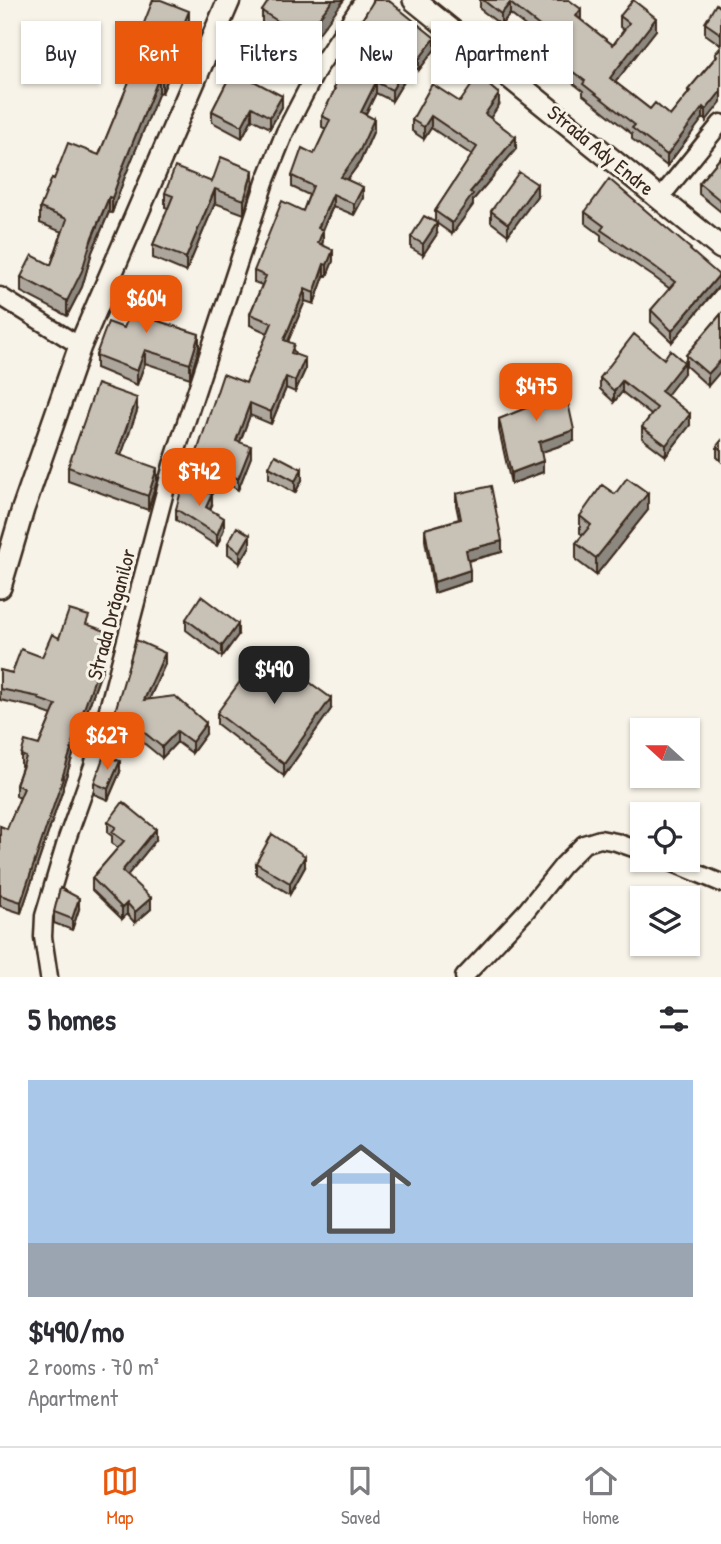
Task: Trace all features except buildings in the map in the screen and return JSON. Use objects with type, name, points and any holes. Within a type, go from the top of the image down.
[{"type":"main road","points":[[0,587],[23,509],[79,346],[226,9],[235,0]]},
{"type":"main road","name":"Strada Ady Endre","points":[[414,0],[721,248]]},
{"type":"street","name":"Strada Drăganilor","points":[[49,977],[43,937],[44,916],[93,766],[172,465],[260,194],[285,132],[317,70],[364,0]]},
{"type":"street","points":[[660,198],[721,123]]},
{"type":"street","points":[[0,296],[79,346]]},
{"type":"street","points":[[464,977],[584,844],[600,839],[630,847]]},
{"type":"street","points":[[695,872],[721,883]]}]
